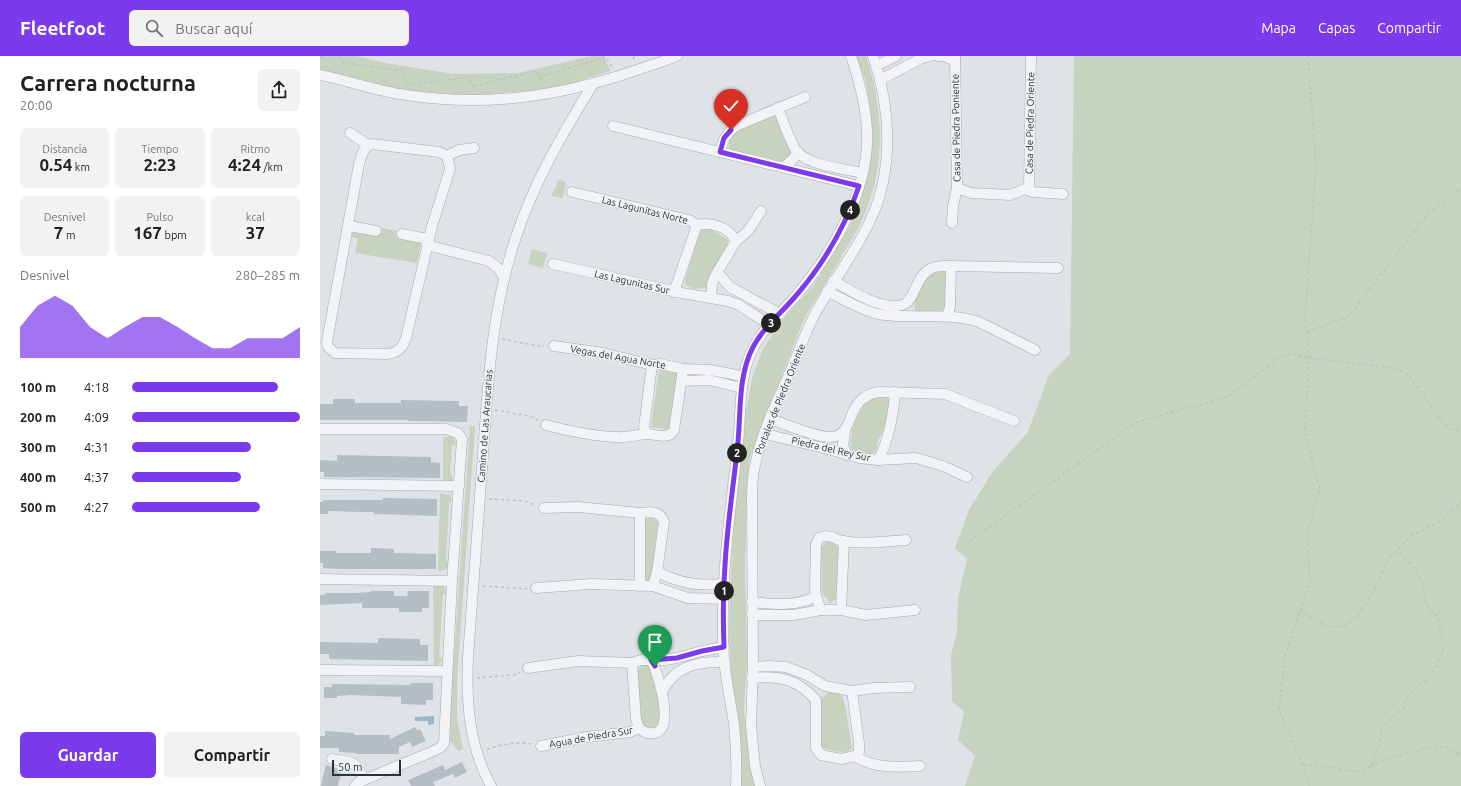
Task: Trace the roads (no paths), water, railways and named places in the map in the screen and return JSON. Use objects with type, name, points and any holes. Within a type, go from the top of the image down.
[{"type":"street","points":[[320,75],[393,93],[431,98],[500,100],[534,97],[594,84],[677,56]]},
{"type":"street","points":[[736,786],[735,739],[724,647],[724,584],[743,377],[747,362],[754,347],[770,324],[806,284],[828,252],[841,230],[859,186],[866,148],[867,131],[862,99],[851,56]]},
{"type":"street","name":"Portales de Piedra Oriente","points":[[760,786],[752,746],[751,726],[753,668],[752,482],[756,460],[764,434],[817,309],[870,222],[876,207],[883,180],[887,149],[887,133],[886,114],[880,80],[873,56]]},
{"type":"street","points":[[876,66],[896,56]]},
{"type":"street","points":[[880,80],[920,59],[931,56]]},
{"type":"street","points":[[938,56],[955,58]]},
{"type":"street","name":"Casa de Piedra Oriente","points":[[1028,191],[1031,56]]},
{"type":"street","name":"Casa de Piedra Poniente","points":[[952,223],[953,206],[957,188],[955,58]]},
{"type":"street","name":"Camino de Las Araucarias","points":[[491,786],[478,757],[471,733],[467,682],[490,362],[504,278],[510,254],[522,221],[542,173],[562,135],[594,84]]},
{"type":"street","points":[[720,152],[724,138],[731,130],[742,123],[805,97]]},
{"type":"street","points":[[778,108],[790,138],[798,152],[812,161],[862,173]]},
{"type":"street","points":[[613,126],[859,186]]},
{"type":"street","points":[[350,133],[368,145],[376,144],[432,150],[448,156]]},
{"type":"street","points":[[368,145],[363,151],[359,164],[327,342],[328,347],[335,353],[394,354],[402,348],[406,338],[428,242],[450,169],[448,156]]},
{"type":"street","points":[[448,156],[459,150],[474,148]]},
{"type":"street","points":[[784,167],[790,163],[798,152]]},
{"type":"street","points":[[957,188],[971,193],[1010,195],[1025,190],[1041,193],[1064,194]]},
{"type":"street","name":"Las Lagunitas Norte","points":[[572,192],[689,220],[697,225],[704,223],[716,224],[733,235],[736,241]]},
{"type":"street","points":[[711,297],[712,284],[736,241],[748,231],[761,211]]},
{"type":"street","points":[[674,292],[697,225]]},
{"type":"street","points":[[349,226],[376,231]]},
{"type":"street","points":[[402,234],[489,261],[498,268],[504,278]]},
{"type":"street","points":[[489,261],[499,259],[510,254]]},
{"type":"street","name":"Las Lagunitas Sur","points":[[553,264],[674,292],[711,297],[739,305],[770,324]]},
{"type":"street","points":[[947,316],[950,307],[951,266]]},
{"type":"street","points":[[834,281],[881,304],[897,306],[905,304],[910,300],[920,280],[928,270],[934,267],[1058,268]]},
{"type":"street","points":[[718,272],[730,287],[780,314]]},
{"type":"street","points":[[827,291],[876,313],[947,316],[970,319],[1035,350]]},
{"type":"street","points":[[910,300],[914,314],[919,316]]},
{"type":"street","name":"Vegas del Agua Norte","points":[[554,346],[652,364],[660,364],[683,369],[710,370],[743,377]]},
{"type":"street","points":[[647,434],[644,427],[652,364]]},
{"type":"street","points":[[546,425],[594,435],[617,437],[647,434],[669,435],[674,430],[683,369]]},
{"type":"street","points":[[682,381],[709,380],[742,388]]},
{"type":"street","points":[[878,460],[883,451],[894,408],[895,392]]},
{"type":"street","points":[[848,455],[843,445],[844,432],[856,406],[865,397],[872,393],[895,392],[945,394],[1014,421]]},
{"type":"street","points":[[770,419],[824,437],[836,436],[844,432]]},
{"type":"street","points":[[320,429],[452,430],[458,433],[462,440],[452,581],[445,739],[443,745],[436,750],[364,780],[355,786]]},
{"type":"street","name":"Piedra del Rey Sur","points":[[764,434],[859,458],[878,460],[916,458],[942,466],[967,477]]},
{"type":"street","points":[[320,484],[459,486]]},
{"type":"street","points":[[544,508],[578,507],[640,513],[654,512],[659,514],[664,522],[657,572],[653,586]]},
{"type":"street","points":[[640,513],[640,586]]},
{"type":"street","points":[[821,610],[816,596],[817,541],[823,536],[844,541],[876,542],[906,540]]},
{"type":"street","points":[[841,610],[844,541]]},
{"type":"street","points":[[657,572],[682,583],[705,586],[724,584]]},
{"type":"street","points":[[320,579],[452,581]]},
{"type":"street","points":[[536,588],[591,584],[653,586],[688,598],[724,599]]},
{"type":"street","points":[[752,602],[769,604],[797,603],[808,601],[816,596]]},
{"type":"street","points":[[752,615],[794,615],[821,610],[841,610],[866,615],[915,610]]},
{"type":"street","points":[[528,668],[578,661],[632,662],[677,658],[724,647]]},
{"type":"street","points":[[651,660],[657,673],[662,692]]},
{"type":"street","points":[[632,662],[636,719],[639,728]]},
{"type":"street","points":[[662,692],[672,676],[684,668],[710,662],[725,662]]},
{"type":"street","points":[[753,668],[786,666],[807,675],[825,686],[852,691],[874,688],[910,687]]},
{"type":"street","points":[[320,670],[448,671]]},
{"type":"street","points":[[752,678],[775,677],[791,681],[805,689],[816,700]]},
{"type":"street","points":[[825,686],[816,700],[816,748],[821,755],[831,758],[841,759],[855,756],[859,752],[852,691]]},
{"type":"street","name":"Agua de Piedra Sur","points":[[541,746],[587,737],[630,732],[639,728],[646,732],[653,733],[660,731],[663,728],[665,718],[662,692]]},
{"type":"street","points":[[855,756],[861,760],[883,767],[920,766]]},
{"type":"street","points":[[332,759],[351,762],[357,765],[364,780]]},
{"type":"water","points":[[434,716],[434,724],[428,725],[428,721],[415,721],[415,717]]}]
